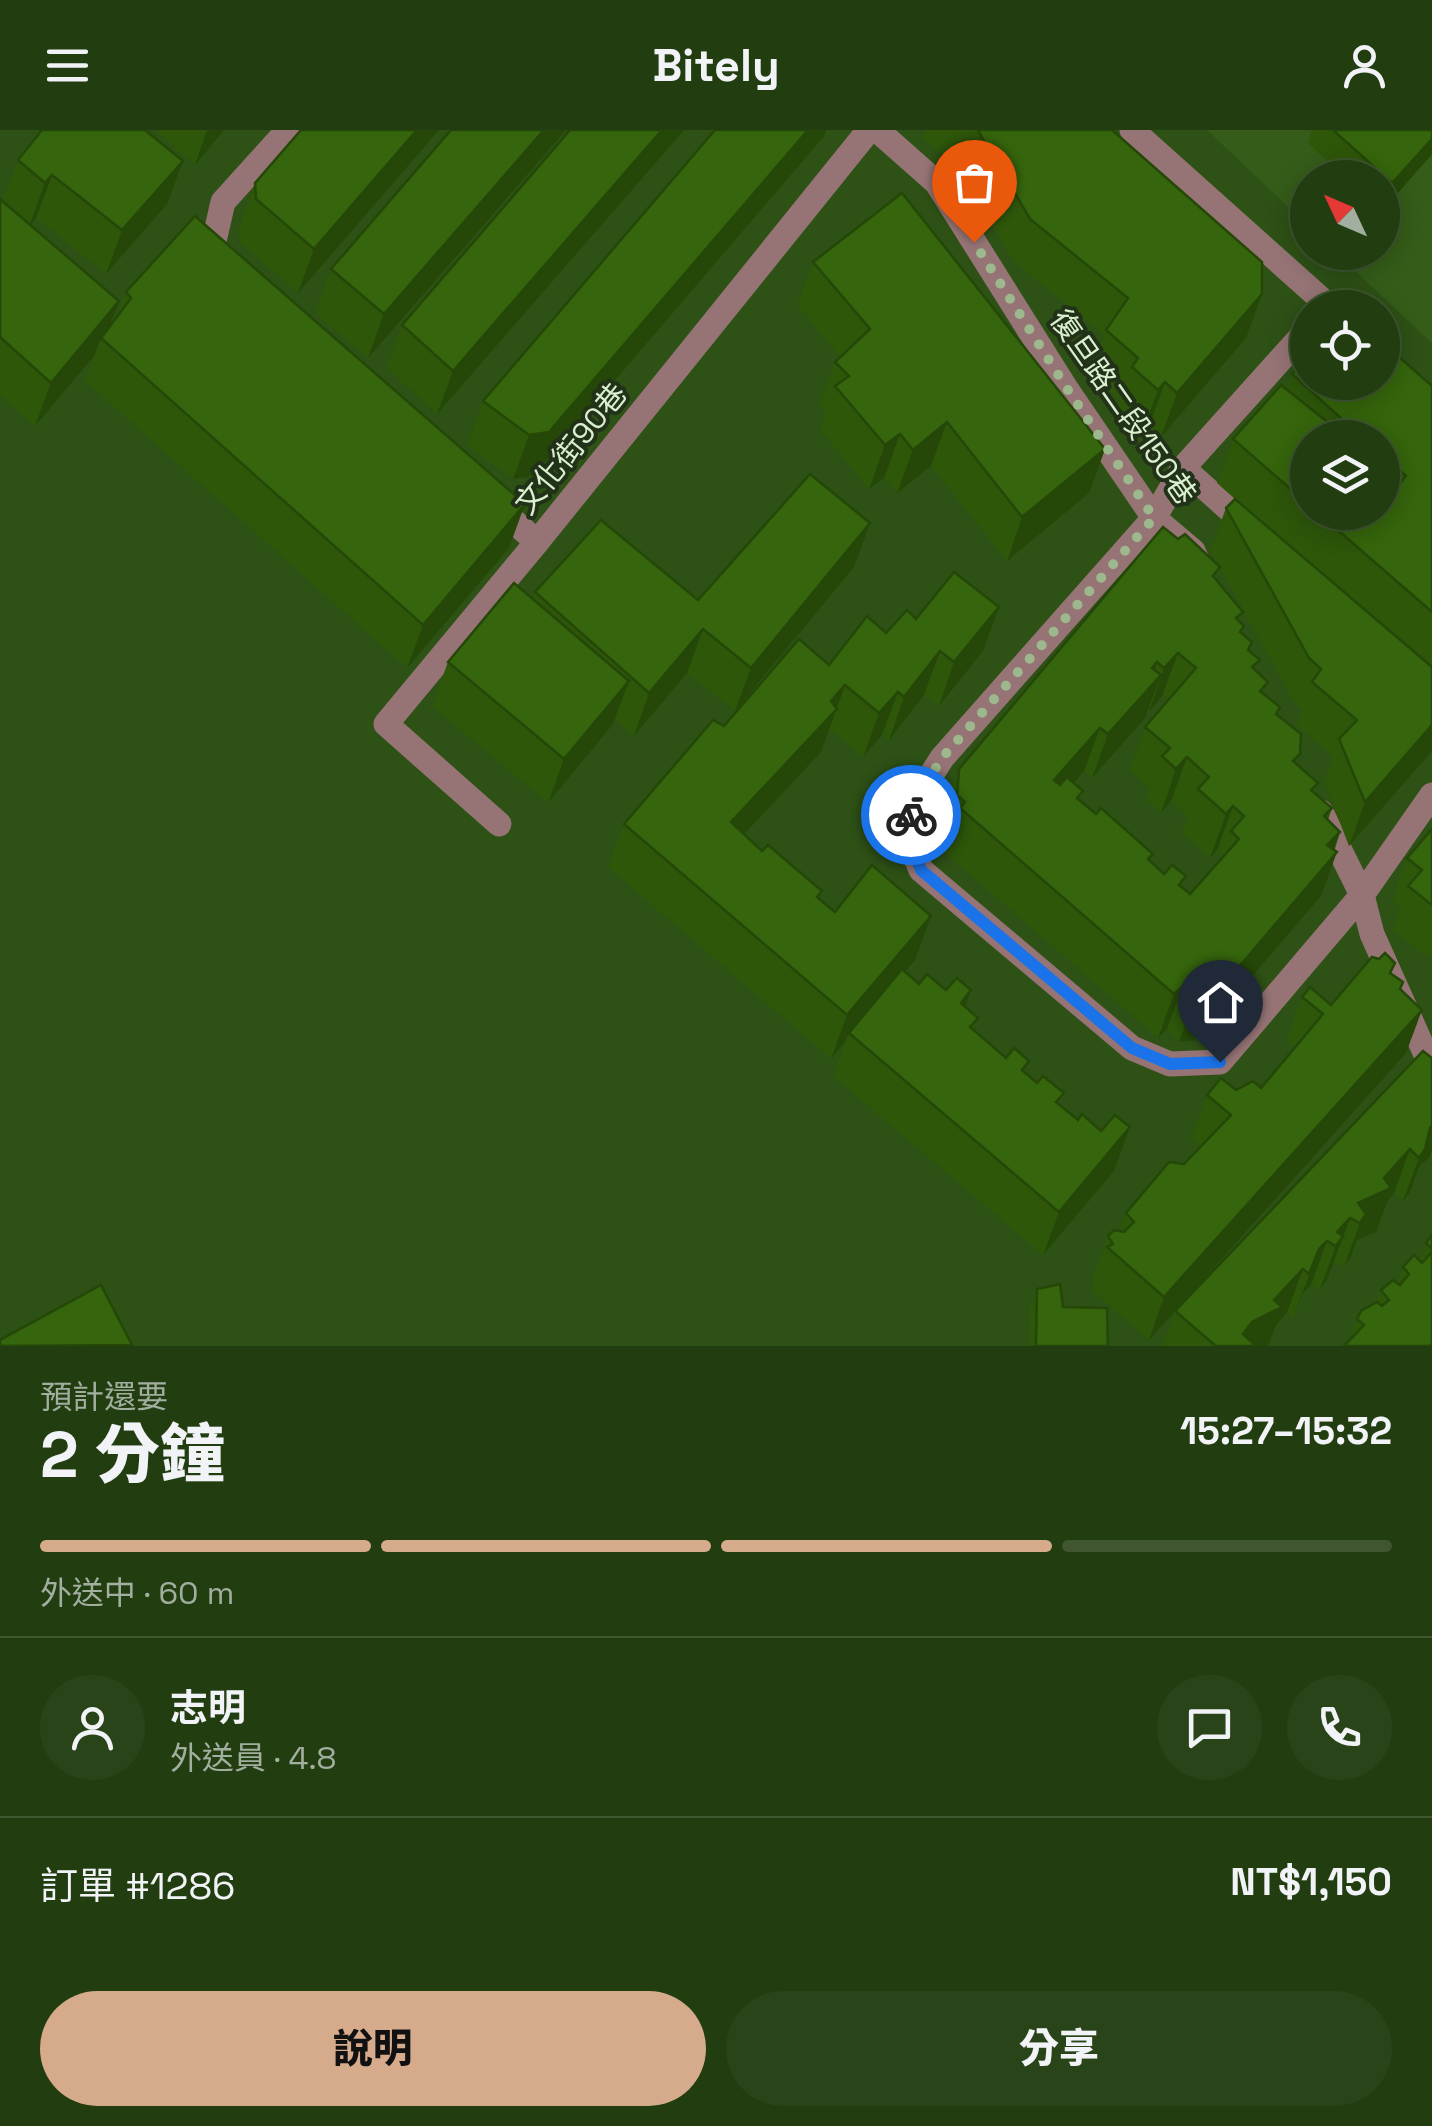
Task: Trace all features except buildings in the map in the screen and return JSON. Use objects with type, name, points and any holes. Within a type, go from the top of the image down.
[{"type":"street","points":[[242,277],[212,250],[224,202],[288,130]]},
{"type":"street","name":"文化街90巷","points":[[478,489],[538,542],[870,130]]},
{"type":"street","name":"復旦路二段150巷","points":[[877,130],[937,183],[1154,518],[1193,551],[1210,586]]},
{"type":"street","points":[[1132,130],[1310,290]]},
{"type":"street","points":[[1290,349],[1183,468],[1154,518],[942,758],[914,802],[906,834],[921,870],[1132,1048],[1170,1064],[1220,1062],[1362,896],[1432,795]]},
{"type":"street","points":[[1183,468],[1271,548]]},
{"type":"street","points":[[499,824],[386,724],[538,542]]},
{"type":"street","points":[[1311,792],[1362,896],[1372,934],[1432,1068]]},
{"type":"shaded area","points":[[1207,130],[1432,130],[1432,343],[1400,313],[1400,290],[1375,290],[1354,270],[1400,270],[1400,160],[1290,160],[1290,209]]},
{"type":"way so far","points":[[911,815],[914,802],[942,758],[1154,518],[974,242]]},
{"type":"route","points":[[911,815],[906,834],[921,870],[1132,1048],[1170,1064],[1220,1062]]}]
